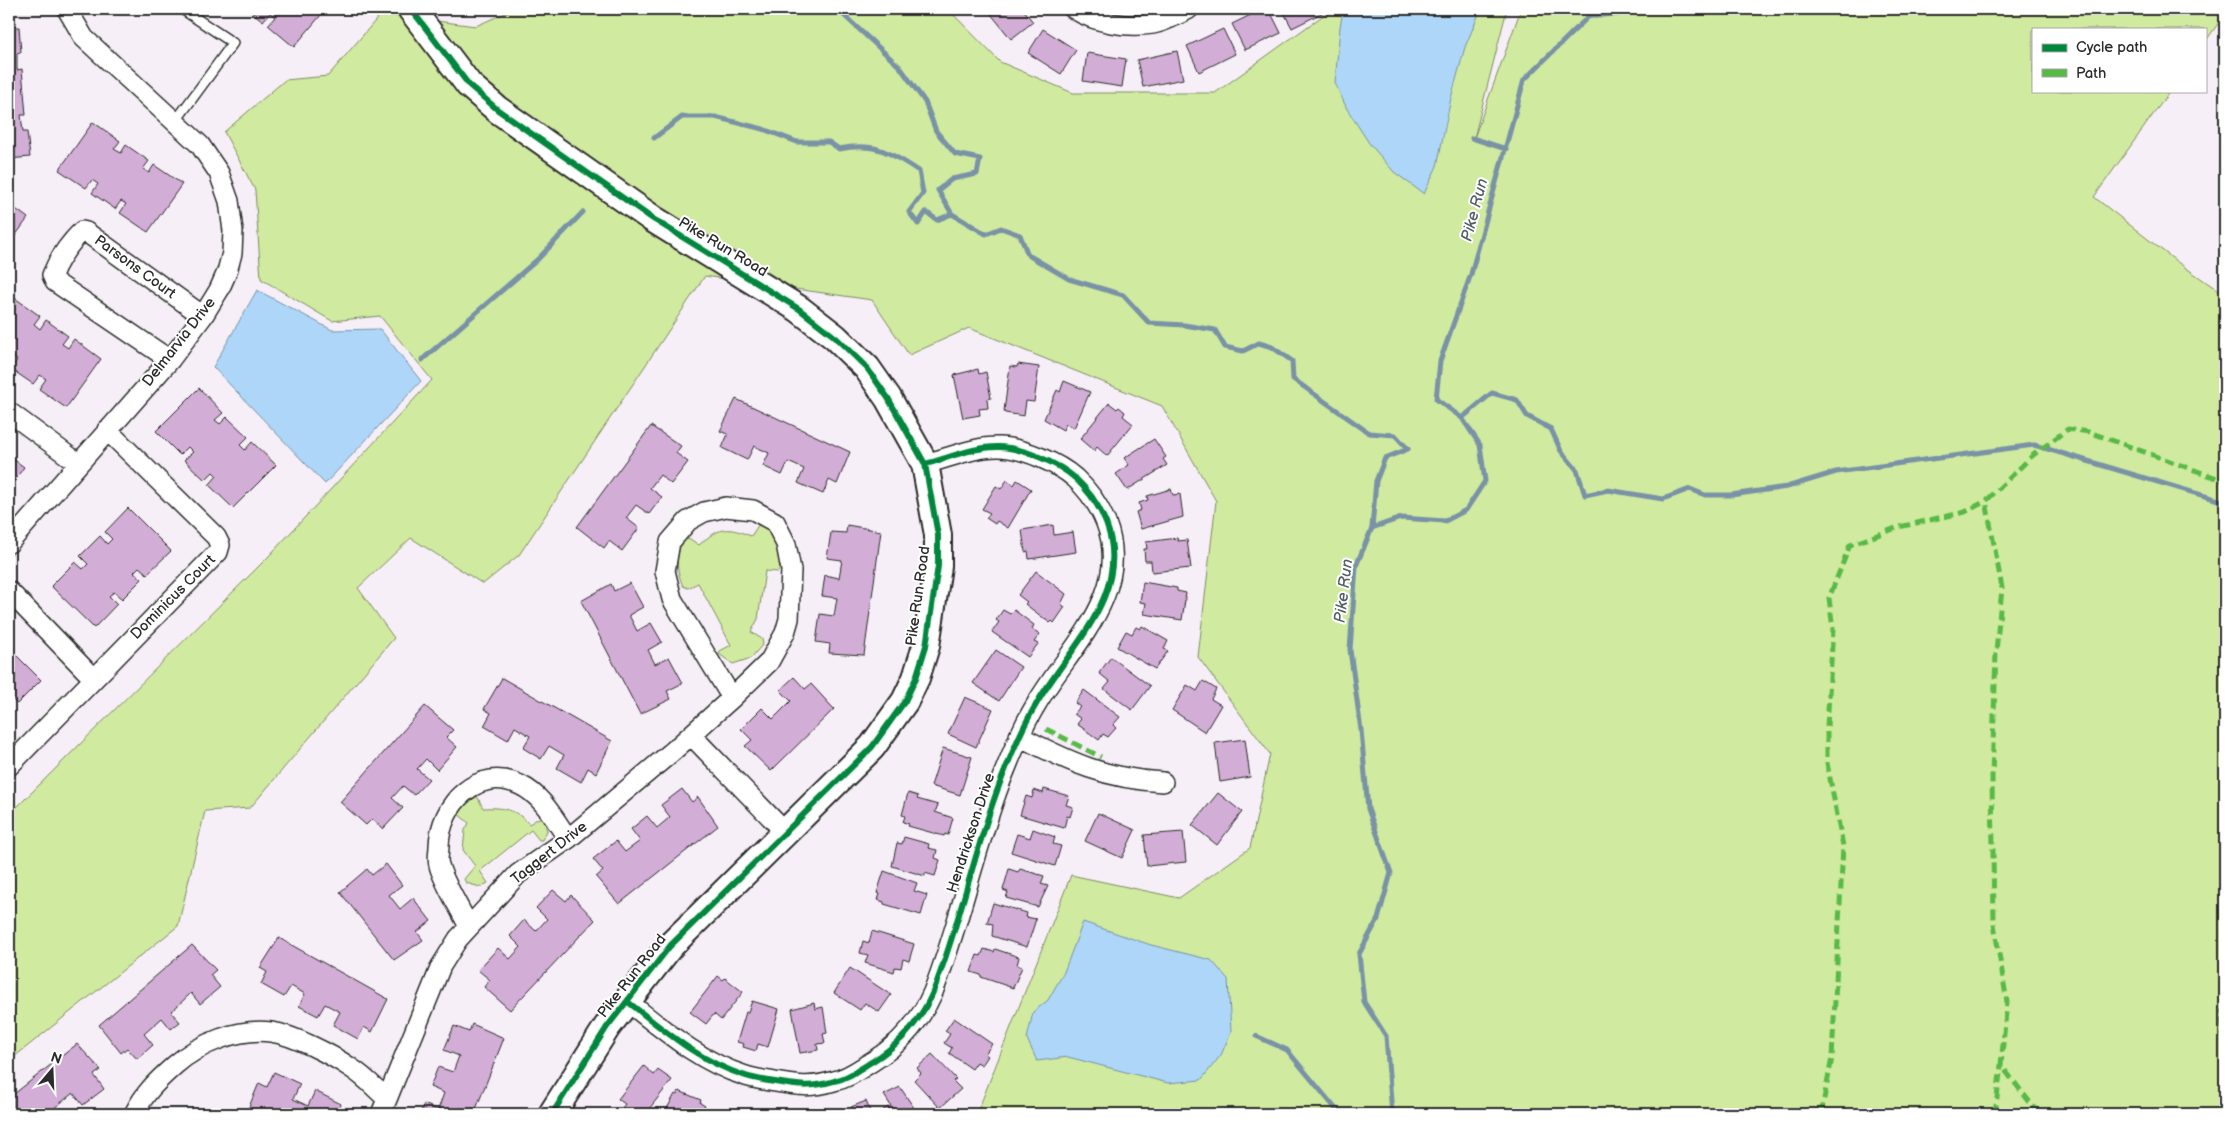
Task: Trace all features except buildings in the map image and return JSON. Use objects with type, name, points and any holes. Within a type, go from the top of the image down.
[{"type":"street","name":"Delmarvia Drive","points":[[9,543],[170,360],[203,316],[219,290],[227,272],[232,253],[233,231],[229,201],[219,173],[200,145],[84,38],[66,9]]},
{"type":"street","name":"Pike Run Road","points":[[411,9],[470,85],[498,110],[653,219],[799,308],[835,337],[872,376],[888,398],[925,464],[938,536],[938,566],[926,646],[916,678],[904,701],[872,747],[670,946],[607,1027],[552,1114]]},
{"type":"street","points":[[1074,9],[1102,22],[1130,25],[1154,24],[1189,9]]},
{"type":"street","name":"Parsons Court","points":[[170,360],[55,282],[52,275],[54,268],[77,236],[82,231],[86,232],[203,316]]},
{"type":"street","points":[[9,412],[78,463]]},
{"type":"street","name":"Dominicus Court","points":[[9,766],[218,552],[220,545],[216,537],[107,430]]},
{"type":"street","name":"Hendrickson Drive","points":[[628,1002],[686,1047],[726,1069],[746,1077],[802,1087],[836,1081],[851,1075],[892,1049],[915,1025],[932,993],[998,788],[1019,736],[1038,702],[1092,623],[1101,605],[1112,570],[1114,554],[1111,537],[1100,508],[1086,489],[1070,474],[1041,458],[1001,447],[979,450],[925,464]]},
{"type":"street","name":"Taggert Drive","points":[[134,1114],[150,1086],[183,1058],[227,1036],[253,1031],[273,1032],[317,1049],[352,1069],[384,1106],[441,966],[458,939],[518,874],[568,839],[691,736],[732,698],[769,662],[785,633],[789,619],[791,570],[786,544],[775,522],[753,510],[726,507],[704,512],[688,520],[670,542],[665,571],[672,599],[732,698]]},
{"type":"street","points":[[9,591],[93,678]]},
{"type":"street","points":[[691,736],[785,832]]},
{"type":"street","points":[[1019,736],[1070,762],[1108,775],[1139,781],[1163,782]]},
{"type":"street","points":[[469,927],[438,864],[439,838],[443,822],[454,801],[465,791],[480,781],[500,780],[523,786],[540,800],[568,839]]},
{"type":"lane","points":[[175,122],[233,43],[182,9]]},
{"type":"green space","points":[[514,9],[948,9],[1000,62],[1073,93],[1215,93],[1332,9],[1505,9],[1506,13],[1474,138],[1521,9],[2225,9],[2225,14],[2206,41],[2206,28],[2032,28],[2032,92],[2169,92],[2094,197],[2176,261],[2225,295],[2225,1114],[974,1114],[979,1108],[1071,875],[1179,898],[1250,848],[1270,754],[1198,657],[1216,501],[1162,406],[969,328],[909,355],[872,300],[705,276],[519,555],[483,584],[411,538],[358,588],[394,638],[250,808],[205,811],[178,926],[9,1061],[9,815],[268,557],[432,380],[380,316],[332,321],[261,279],[255,190],[224,132],[285,80],[328,76],[381,14],[476,26]]},
{"type":"green space","points":[[759,524],[765,526],[773,535],[781,566],[778,572],[765,571],[758,619],[751,632],[762,639],[763,644],[751,658],[733,664],[719,654],[720,651],[731,645],[698,583],[688,588],[683,586],[679,574],[678,554],[687,537],[699,545],[712,535],[724,530],[736,531],[751,536]]},
{"type":"green space","points":[[477,796],[483,808],[509,810],[519,815],[529,824],[539,818],[544,818],[547,831],[542,840],[539,840],[531,830],[480,871],[488,883],[480,887],[466,883],[464,879],[475,866],[463,850],[465,830],[469,823],[458,814],[459,809]]},
{"type":"water","points":[[1349,9],[1481,9],[1465,47],[1451,98],[1437,166],[1424,194],[1394,172],[1369,143],[1347,109],[1335,83],[1342,16]]},
{"type":"water","points":[[257,290],[332,330],[380,329],[421,381],[325,484],[213,367]]},
{"type":"water","points":[[1083,922],[1151,945],[1211,960],[1228,979],[1231,1032],[1221,1055],[1201,1080],[1168,1083],[1068,1057],[1037,1061],[1027,1039],[1033,1012],[1048,1000],[1064,972]]},
{"type":"waterway","points":[[837,9],[900,67],[925,102],[936,131],[955,154],[980,159],[977,174],[952,179],[938,190],[952,214],[986,234],[1001,228],[1020,235],[1028,255],[1069,279],[1123,295],[1149,323],[1184,325],[1215,330],[1225,347],[1243,351],[1259,343],[1272,347],[1292,361],[1293,379],[1369,433],[1395,435],[1408,449],[1385,458],[1376,481],[1372,528]]},
{"type":"waterway","name":"Pike Run","points":[[1392,1114],[1386,1036],[1364,1002],[1359,954],[1378,919],[1391,873],[1368,809],[1361,730],[1350,650],[1356,566],[1372,528],[1401,518],[1445,521],[1466,510],[1485,481],[1480,445],[1462,418],[1436,399],[1440,361],[1471,274],[1524,80],[1589,16],[1630,13],[1644,9]]},
{"type":"waterway","points":[[654,138],[682,117],[715,117],[763,129],[797,142],[829,142],[839,149],[863,147],[882,150],[919,171],[923,193],[909,212],[918,224],[926,212],[937,220],[952,214]]},
{"type":"waterway","points":[[1472,138],[1506,149]]},
{"type":"waterway","points":[[422,360],[538,259],[583,212]]},
{"type":"waterway","points":[[1462,418],[1492,393],[1517,400],[1527,416],[1551,429],[1561,451],[1577,470],[1585,495],[1608,490],[1663,499],[1690,489],[1705,495],[1731,495],[1787,487],[1836,472],[2034,445],[2225,502]]},
{"type":"waterway","points":[[1256,1036],[1287,1050],[1340,1114],[1343,1114]]},
{"type":"marked path","points":[[2039,1114],[2001,1065],[2007,1002],[1994,924],[1992,777],[1996,652],[2002,588],[1986,501],[2032,456],[2068,429],[2089,432],[2225,481]]},
{"type":"marked path","points":[[1821,1114],[1832,1058],[1843,846],[1827,763],[1827,727],[1833,629],[1829,598],[1850,545],[1899,527],[1965,512],[1986,501]]},
{"type":"marked path","points":[[1046,729],[1101,757]]},
{"type":"marked path","points":[[2225,1004],[2222,1015],[2225,1059]]},
{"type":"marked path","points":[[1995,1114],[2001,1065]]},
{"type":"cycle path","points":[[411,9],[469,85],[498,110],[653,219],[799,309],[835,337],[867,368],[888,398],[925,464],[938,535],[938,566],[926,646],[916,678],[905,701],[872,747],[670,946],[607,1027],[552,1114]]},
{"type":"cycle path","points":[[628,1002],[682,1044],[712,1062],[747,1076],[805,1086],[839,1080],[873,1061],[900,1040],[915,1023],[928,1003],[943,966],[982,835],[1008,763],[1031,713],[1094,619],[1111,573],[1112,549],[1106,523],[1097,504],[1089,493],[1068,472],[1040,457],[1019,450],[991,447],[972,450],[925,464]]}]
